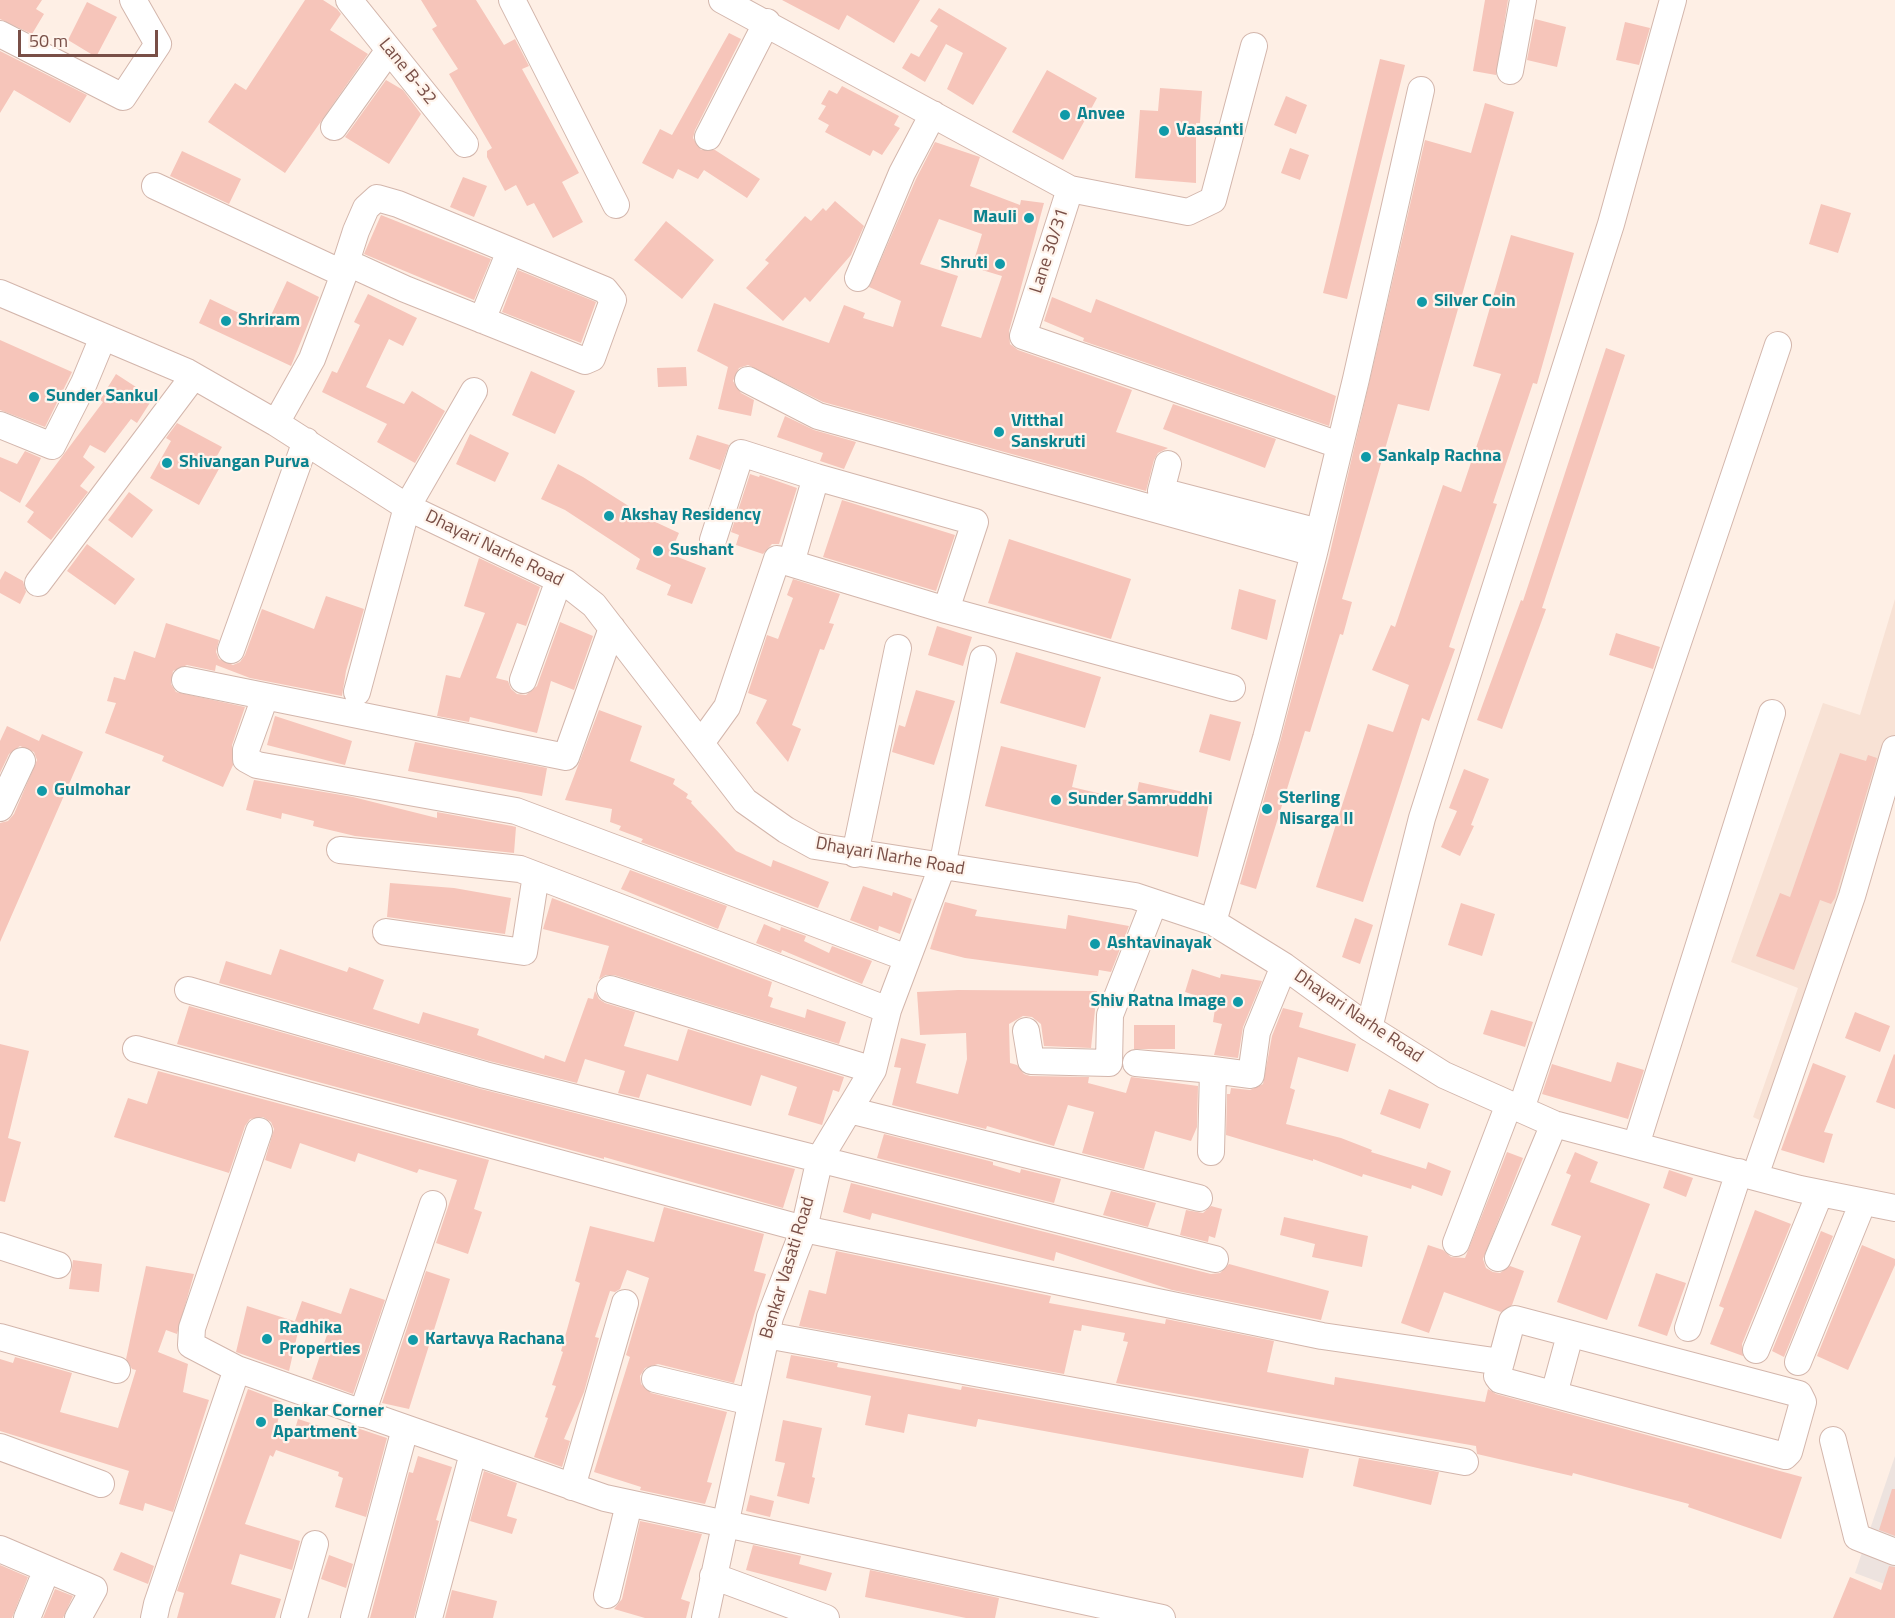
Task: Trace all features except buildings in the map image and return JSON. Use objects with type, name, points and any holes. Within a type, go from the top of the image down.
[{"type":"street","points":[[0,34],[123,97],[158,44],[133,0]]},
{"type":"street","name":"Lane B-32","points":[[349,0],[465,144]]},
{"type":"street","points":[[512,0],[616,205]]},
{"type":"street","name":"Lane 30/31","points":[[722,0],[1070,189],[1023,336],[1339,445]]},
{"type":"street","points":[[1510,71],[1523,0]]},
{"type":"street","points":[[1369,1028],[1422,818],[1611,224],[1673,0]]},
{"type":"street","points":[[708,137],[766,22]]},
{"type":"street","points":[[1070,189],[1188,212],[1213,200],[1254,46]]},
{"type":"street","points":[[334,127],[389,50]]},
{"type":"street","points":[[1213,922],[1266,738],[1317,543],[1420,90]]},
{"type":"street","points":[[858,278],[902,173],[933,114]]},
{"type":"street","points":[[155,186],[345,268],[585,361],[592,358],[613,300],[610,294],[398,204],[377,198],[366,208],[345,268],[312,359],[276,423]]},
{"type":"street","points":[[482,320],[510,251]]},
{"type":"street","name":"Dhayari Narhe Road","points":[[0,293],[193,377],[306,441],[407,507],[559,580],[594,605],[745,801],[786,830],[815,846],[1135,896],[1213,922],[1284,966],[1369,1028],[1444,1075],[1554,1124],[1820,1193],[1895,1208]]},
{"type":"street","points":[[0,424],[52,446],[84,383],[103,337]]},
{"type":"street","points":[[1456,1243],[1515,1106],[1778,345]]},
{"type":"street","points":[[38,583],[193,377]]},
{"type":"street","points":[[748,380],[818,416],[1317,543]]},
{"type":"street","points":[[357,692],[407,507],[474,392]]},
{"type":"street","points":[[231,650],[306,441]]},
{"type":"street","points":[[713,540],[741,453],[816,477],[975,522],[946,610]]},
{"type":"street","points":[[1168,464],[1161,490],[1317,543]]},
{"type":"street","points":[[701,743],[727,707],[816,477]]},
{"type":"street","points":[[782,566],[1232,688]]},
{"type":"street","points":[[523,680],[559,580]]},
{"type":"street","points":[[185,680],[566,757],[612,628]]},
{"type":"street","points":[[855,854],[898,648]]},
{"type":"street","name":"Benkar Vasati Road","points":[[705,1618],[770,1317],[804,1229],[820,1158],[873,1070],[888,1010],[942,867],[983,659]]},
{"type":"street","points":[[265,696],[246,750],[246,759],[257,765],[460,799],[516,811],[907,958]]},
{"type":"street","points":[[1636,1145],[1772,712]]},
{"type":"street","points":[[1688,1328],[1852,896],[1892,768],[1895,749]]},
{"type":"street","points":[[0,808],[22,760]]},
{"type":"street","points":[[340,850],[520,869],[888,1010]]},
{"type":"street","points":[[386,933],[524,952],[536,875]]},
{"type":"street","points":[[1026,1031],[1031,1061],[1109,1063],[1110,1015],[1154,903]]},
{"type":"street","points":[[1136,1063],[1251,1075],[1257,1032],[1284,966]]},
{"type":"street","points":[[610,989],[873,1070]]},
{"type":"street","points":[[188,990],[485,1075],[1215,1259]]},
{"type":"street","points":[[136,1049],[804,1229],[1322,1336],[1501,1362]]},
{"type":"street","points":[[1212,1152],[1213,1070]]},
{"type":"street","points":[[849,1110],[1200,1197]]},
{"type":"street","points":[[1498,1258],[1554,1124]]},
{"type":"street","points":[[259,1131],[192,1328],[191,1345],[237,1369],[473,1453],[629,1504],[724,1526],[1068,1596],[1162,1618]]},
{"type":"street","points":[[1756,1350],[1820,1193]]},
{"type":"street","points":[[1798,1362],[1863,1202]]},
{"type":"street","points":[[362,1414],[433,1204]]},
{"type":"street","points":[[0,1246],[58,1265]]},
{"type":"street","points":[[572,1487],[625,1303]]},
{"type":"street","points":[[1513,1320],[1798,1394],[1803,1402],[1789,1452],[1785,1455],[1500,1380],[1497,1376],[1501,1362],[1513,1320]]},
{"type":"street","points":[[766,1335],[1465,1462]]},
{"type":"street","points":[[1554,1394],[1570,1335]]},
{"type":"street","points":[[0,1337],[117,1370]]},
{"type":"street","points":[[154,1618],[156,1605],[237,1369]]},
{"type":"street","points":[[655,1379],[751,1402]]},
{"type":"street","points":[[354,1618],[405,1429]]},
{"type":"street","points":[[1833,1440],[1857,1537],[1895,1552]]},
{"type":"street","points":[[0,1447],[101,1484]]},
{"type":"street","points":[[429,1618],[473,1453]]},
{"type":"street","points":[[607,1595],[629,1504]]},
{"type":"street","points":[[294,1618],[315,1544]]},
{"type":"street","points":[[0,1549],[94,1589],[78,1618]]},
{"type":"street","points":[[27,1618],[48,1569]]},
{"type":"street","points":[[713,1576],[826,1618]]},
{"type":"shaded area","points":[[1895,599],[1895,785],[1770,1125],[1753,1117],[1798,988],[1731,962],[1823,703],[1860,715]]},
{"type":"shaded area","points":[[1895,1456],[1895,1588],[1855,1573]]},
{"type":"place","name":"Anvee","points":[[1065,115]]},
{"type":"place","name":"Vaasanti","points":[[1164,131]]},
{"type":"place","name":"Mauli","points":[[1029,218]]},
{"type":"place","name":"Shruti","points":[[1000,264]]},
{"type":"place","name":"Silver Coin","points":[[1422,302]]},
{"type":"place","name":"Shriram","points":[[226,321]]},
{"type":"place","name":"Sunder Sankul","points":[[34,397]]},
{"type":"place","name":"Vitthal Sanskruti","points":[[999,432]]},
{"type":"place","name":"Sankalp Rachna","points":[[1366,457]]},
{"type":"place","name":"Shivangan Purva","points":[[167,463]]},
{"type":"place","name":"Akshay Residency","points":[[609,516]]},
{"type":"place","name":"Sushant","points":[[658,551]]},
{"type":"place","name":"Gulmohar","points":[[42,791]]},
{"type":"place","name":"Sunder Samruddhi","points":[[1056,800]]},
{"type":"place","name":"Sterling Nisarga II","points":[[1267,809]]},
{"type":"place","name":"Ashtavinayak","points":[[1095,944]]},
{"type":"place","name":"Shiv Ratna Image","points":[[1238,1002]]},
{"type":"place","name":"Radhika Properties","points":[[267,1339]]},
{"type":"place","name":"Kartavya Rachana","points":[[413,1340]]},
{"type":"place","name":"Benkar Corner Apartment","points":[[261,1422]]}]
